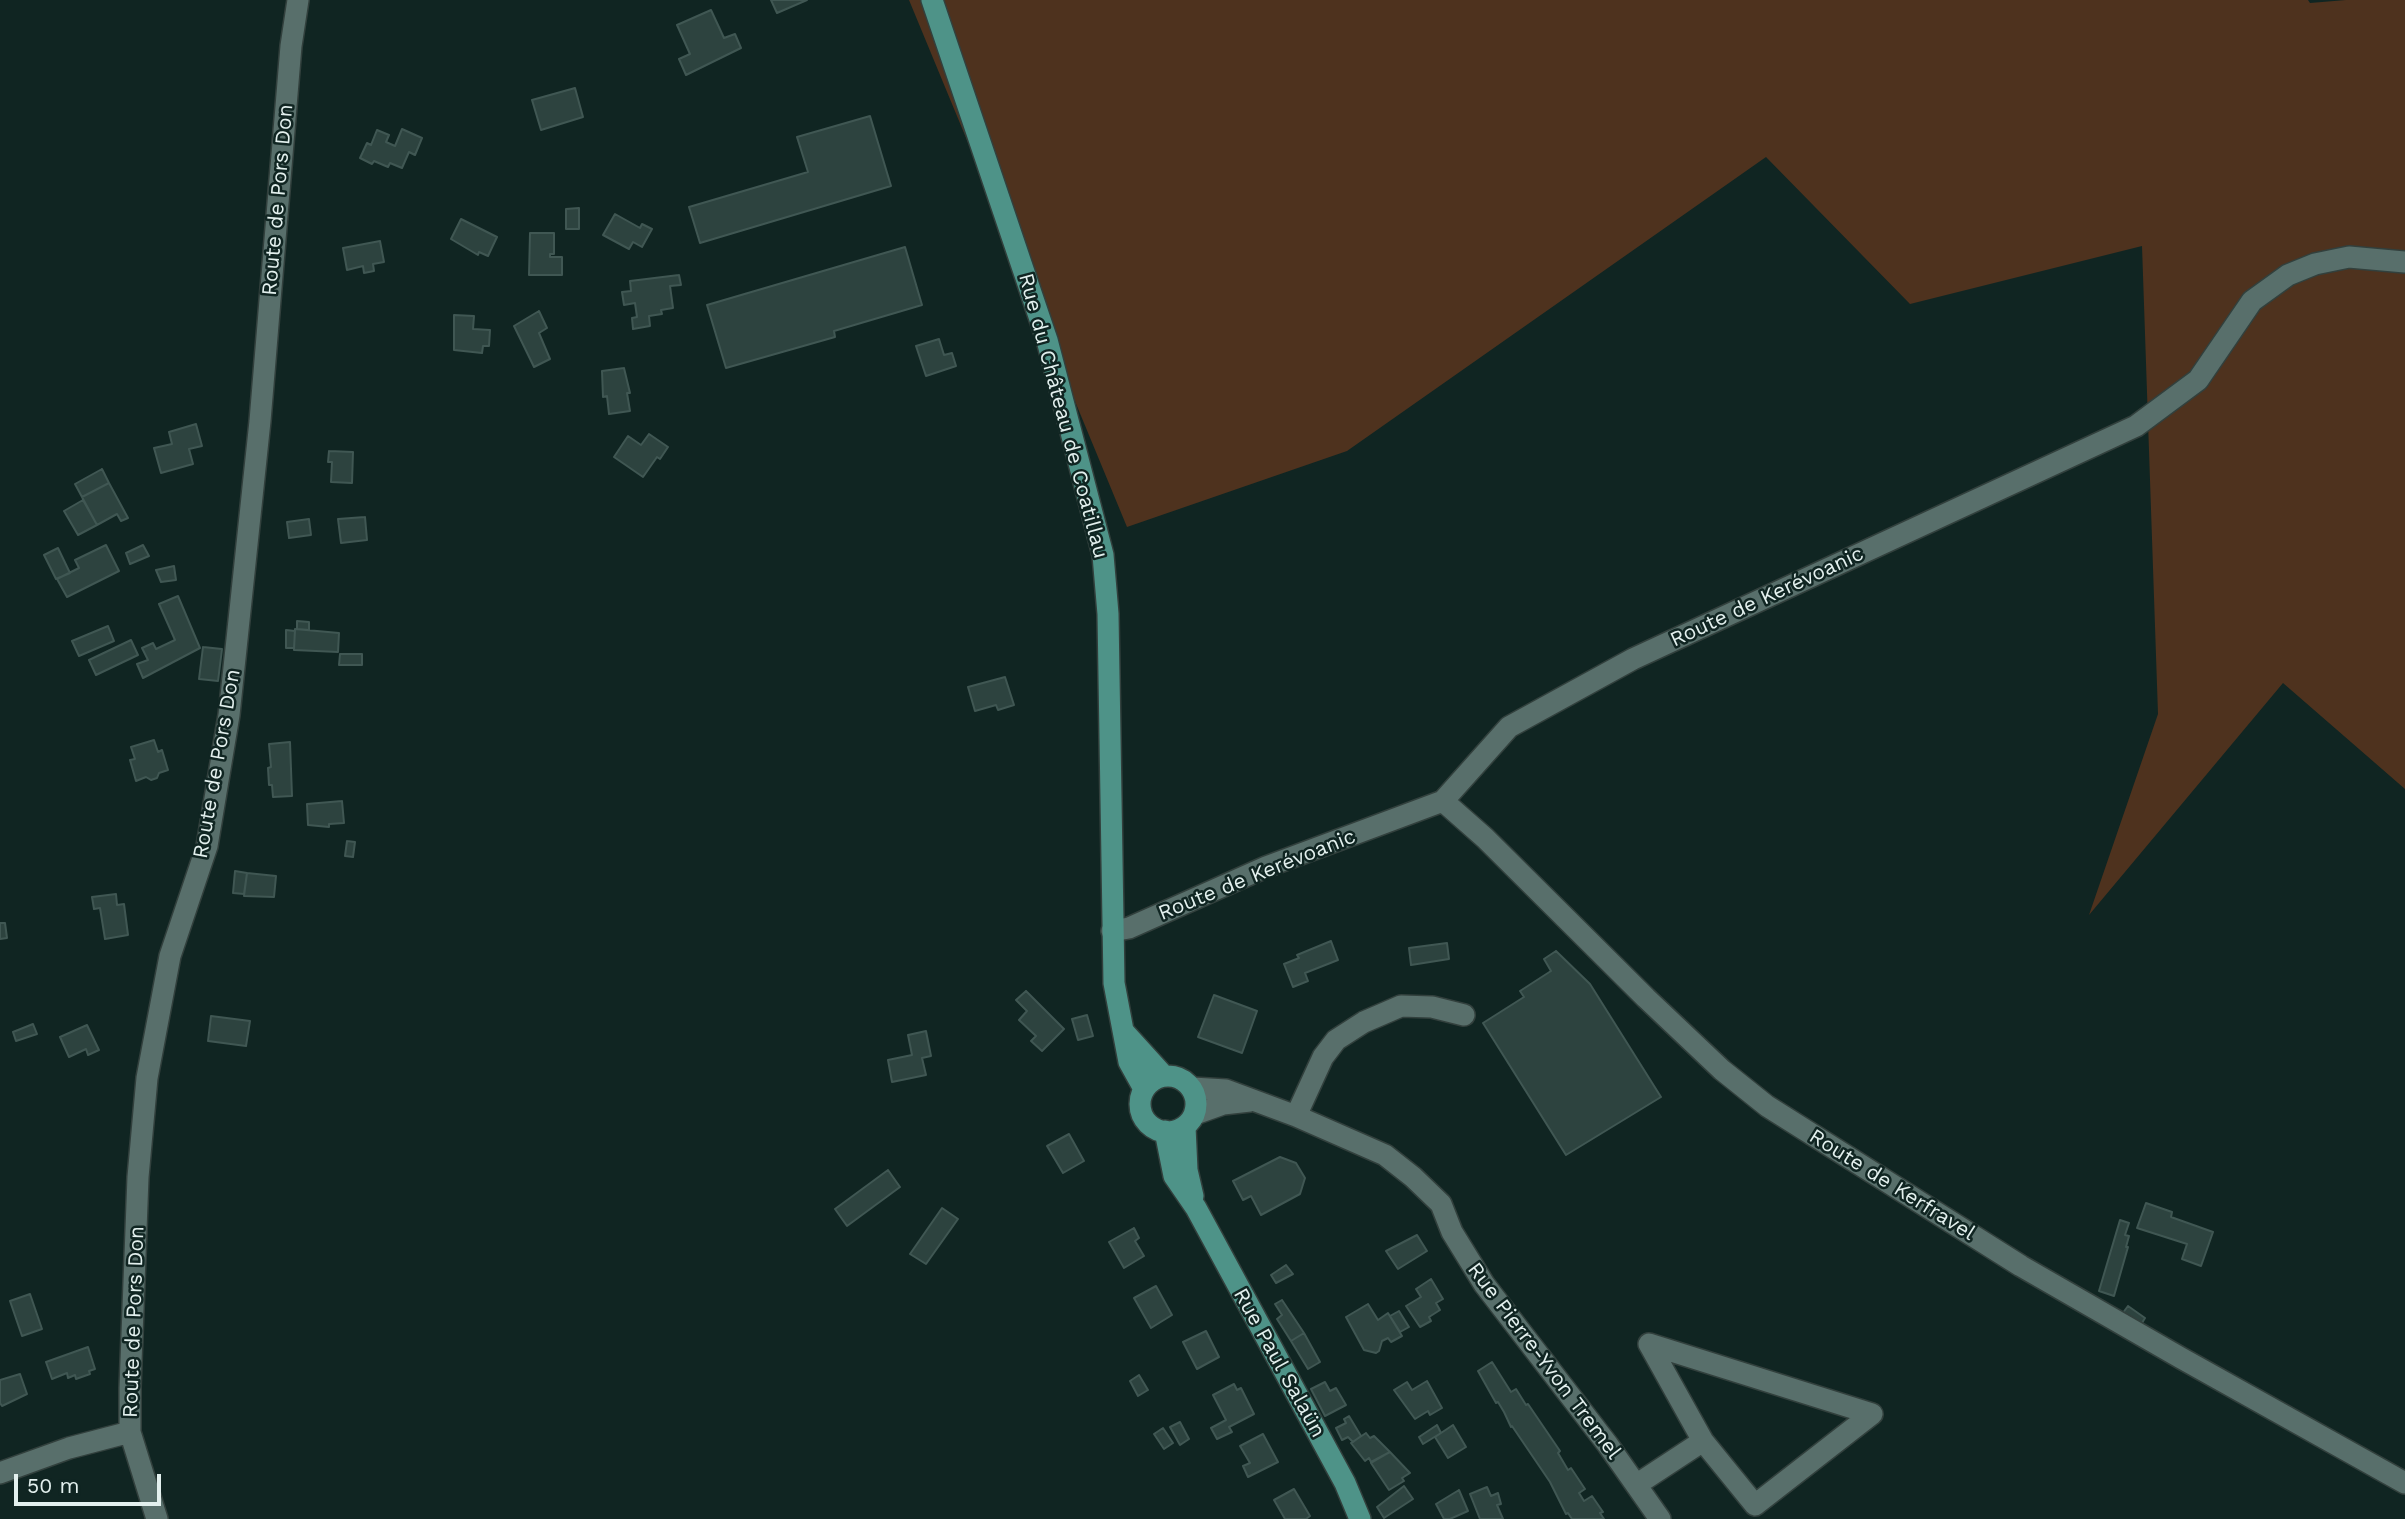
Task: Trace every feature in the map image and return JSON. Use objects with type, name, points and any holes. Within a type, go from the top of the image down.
[{"type":"main road","name":"Rue du Château de Coatillau","points":[[932,0],[1047,340],[1102,555],[1108,614],[1112,931]]},
{"type":"main road","points":[[1112,931],[1114,983],[1129,1062],[1144,1089]]},
{"type":"main road","points":[[1123,1031],[1164,1076]]},
{"type":"main road","points":[[1175,1076],[1192,1088],[1197,1101],[1181,1124],[1154,1128],[1146,1120],[1141,1110],[1141,1099],[1144,1089],[1153,1080],[1175,1076]]},
{"type":"main road","name":"Rue Paul Salaün","points":[[1181,1124],[1196,1208],[1345,1483],[1360,1519]]},
{"type":"street","name":"Route de Pors Don","points":[[157,1519],[131,1432],[130,1388],[138,1177],[147,1078],[170,956],[207,846],[229,715],[260,421],[291,46],[298,0]]},
{"type":"street","name":"Route de Kerévoanic","points":[[1112,931],[1129,928],[1266,867],[1443,802],[1509,727],[1633,659],[2136,426],[2199,380],[2252,301],[2287,275],[2315,264],[2349,257],[2405,262]]},
{"type":"street","name":"Route de Kerfravel","points":[[1443,802],[1485,838],[1722,1070],[1767,1106],[2021,1266],[2405,1483]]},
{"type":"street","points":[[1296,1116],[1323,1057],[1336,1040],[1364,1023],[1401,1006],[1432,1007],[1465,1015]]},
{"type":"street","name":"Rue Pierre-Yvon Tremel","points":[[1192,1088],[1226,1090],[1296,1116],[1385,1155],[1413,1177],[1441,1204],[1452,1232],[1483,1284],[1608,1445],[1660,1519]]},
{"type":"street","name":"Rue Pierre-Yvon Tremel","points":[[1181,1124],[1223,1104],[1252,1101]]},
{"type":"street","points":[[1649,1344],[1872,1414],[1755,1505],[1703,1441],[1649,1344]]},
{"type":"street","points":[[0,1473],[69,1448],[131,1432]]},
{"type":"street","points":[[1636,1485],[1703,1441]]},
{"type":"shaded area","points":[[909,0],[2308,0],[2310,3],[2405,0],[2405,789],[2283,683],[2089,915],[2158,714],[2142,246],[1910,304],[1766,157],[1347,451],[1127,527]]},
{"type":"building","points":[[771,0],[807,0],[777,13]]},
{"type":"building","points":[[711,10],[724,38],[735,34],[741,48],[686,75],[679,59],[690,54],[677,25]]},
{"type":"building","points":[[575,88],[583,117],[541,130],[532,100]]},
{"type":"building","points":[[870,116],[891,186],[700,243],[689,207],[808,172],[797,137]]},
{"type":"building","points":[[402,129],[422,138],[415,155],[409,152],[402,168],[390,163],[388,167],[374,161],[372,164],[360,158],[367,143],[371,145],[377,130],[389,135],[386,142],[395,146]]},
{"type":"building","points":[[579,208],[579,229],[566,229],[566,209]]},
{"type":"building","points":[[615,214],[640,228],[642,224],[652,229],[642,247],[633,242],[629,249],[603,235]]},
{"type":"building","points":[[461,219],[497,237],[488,256],[479,252],[478,255],[451,239]]},
{"type":"building","points":[[530,233],[554,233],[554,254],[550,254],[550,257],[562,257],[562,275],[529,275]]},
{"type":"building","points":[[380,241],[384,262],[373,264],[374,271],[364,273],[363,266],[347,270],[343,248]]},
{"type":"building","points":[[905,247],[922,305],[834,331],[835,337],[726,368],[707,305]]},
{"type":"building","points":[[679,275],[681,285],[670,286],[673,308],[661,310],[662,314],[649,316],[650,326],[633,329],[632,318],[637,317],[635,303],[624,305],[622,292],[631,291],[630,281]]},
{"type":"building","points":[[539,311],[547,328],[539,333],[550,359],[534,367],[514,326]]},
{"type":"building","points":[[454,315],[474,316],[473,329],[490,330],[489,346],[483,346],[482,353],[454,350]]},
{"type":"building","points":[[939,339],[944,355],[952,353],[956,366],[926,376],[916,346]]},
{"type":"building","points":[[624,368],[630,393],[627,393],[630,411],[609,414],[607,396],[603,397],[602,371]]},
{"type":"building","points":[[196,424],[202,446],[189,449],[193,464],[161,473],[154,448],[172,444],[169,432]]},
{"type":"building","points":[[649,434],[668,447],[643,477],[614,457],[628,436],[641,445]]},
{"type":"building","points":[[329,451],[353,452],[352,483],[331,482],[332,462],[328,462]]},
{"type":"building","points":[[102,469],[109,483],[82,497],[75,484]]},
{"type":"building","points":[[109,483],[128,518],[121,521],[117,514],[97,525],[82,497]]},
{"type":"building","points":[[83,500],[97,525],[78,535],[64,511]]},
{"type":"building","points":[[365,517],[367,540],[341,543],[338,519]]},
{"type":"building","points":[[309,519],[311,535],[289,538],[287,522]]},
{"type":"building","points":[[106,545],[119,571],[67,597],[57,579],[79,568],[75,560]]},
{"type":"building","points":[[143,545],[149,556],[130,564],[126,553]]},
{"type":"building","points":[[58,548],[70,573],[56,579],[44,555]]},
{"type":"building","points":[[174,566],[176,580],[161,582],[156,570]]},
{"type":"building","points":[[178,596],[200,648],[143,678],[137,664],[148,660],[142,648],[153,643],[156,649],[175,640],[159,604]]},
{"type":"building","points":[[297,621],[309,622],[309,630],[297,629]]},
{"type":"building","points":[[108,626],[114,641],[79,656],[72,641]]},
{"type":"building","points":[[295,629],[339,633],[338,652],[294,650]]},
{"type":"building","points":[[286,630],[295,631],[294,648],[286,648]]},
{"type":"building","points":[[131,640],[138,655],[96,675],[89,660]]},
{"type":"building","points":[[203,647],[222,649],[218,681],[199,679]]},
{"type":"building","points":[[340,654],[362,654],[362,665],[339,665]]},
{"type":"building","points":[[1005,677],[1014,705],[998,710],[996,705],[975,711],[968,687]]},
{"type":"building","points":[[154,740],[158,752],[162,750],[168,770],[159,773],[157,778],[151,780],[146,777],[136,781],[130,760],[135,759],[131,747]]},
{"type":"building","points":[[290,742],[292,796],[273,797],[272,785],[269,785],[269,744]]},
{"type":"building","points":[[342,801],[344,823],[329,824],[329,827],[308,825],[307,804]]},
{"type":"building","points":[[347,841],[355,842],[353,857],[345,856]]},
{"type":"building","points":[[235,871],[247,873],[244,894],[233,893]]},
{"type":"building","points":[[247,873],[276,876],[274,897],[244,896]]},
{"type":"building","points":[[116,894],[117,905],[124,904],[128,935],[105,939],[100,908],[94,909],[92,897]]},
{"type":"building","points":[[0,923],[5,923],[7,938],[0,939]]},
{"type":"building","points":[[1331,941],[1338,960],[1305,973],[1308,981],[1293,987],[1284,964],[1299,958],[1297,955]]},
{"type":"building","points":[[1447,943],[1449,959],[1411,965],[1409,948]]},
{"type":"building","points":[[1556,951],[1590,984],[1661,1097],[1566,1155],[1483,1023],[1524,997],[1520,991],[1551,971],[1544,959]]},
{"type":"building","points":[[1026,991],[1064,1029],[1042,1051],[1031,1041],[1036,1036],[1019,1020],[1027,1011],[1016,1000]]},
{"type":"building","points":[[1214,995],[1257,1011],[1242,1053],[1198,1037]]},
{"type":"building","points":[[1087,1015],[1093,1036],[1078,1040],[1072,1019]]},
{"type":"building","points":[[211,1016],[250,1021],[246,1046],[208,1041]]},
{"type":"building","points":[[33,1024],[37,1034],[16,1041],[13,1032]]},
{"type":"building","points":[[87,1025],[99,1050],[88,1055],[86,1049],[69,1057],[60,1037]]},
{"type":"building","points":[[926,1031],[931,1056],[922,1058],[926,1075],[892,1082],[888,1060],[912,1055],[908,1035]]},
{"type":"building","points":[[1069,1134],[1084,1161],[1063,1173],[1047,1146]]},
{"type":"building","points":[[1280,1157],[1296,1163],[1305,1178],[1300,1194],[1261,1215],[1251,1196],[1243,1200],[1233,1181]]},
{"type":"building","points":[[888,1170],[900,1187],[847,1226],[835,1209]]},
{"type":"building","points":[[2146,1203],[2172,1212],[2171,1217],[2213,1232],[2201,1266],[2182,1259],[2187,1244],[2137,1228]]},
{"type":"building","points":[[942,1208],[958,1219],[926,1264],[910,1254]]},
{"type":"building","points":[[2120,1220],[2129,1223],[2125,1235],[2129,1236],[2114,1296],[2099,1291]]},
{"type":"building","points":[[1134,1228],[1139,1238],[1135,1241],[1144,1256],[1124,1268],[1109,1242]]},
{"type":"building","points":[[1417,1235],[1427,1251],[1398,1269],[1386,1251]]},
{"type":"building","points":[[1286,1265],[1293,1274],[1276,1283],[1271,1275]]},
{"type":"building","points":[[1431,1279],[1443,1299],[1436,1303],[1440,1310],[1429,1317],[1431,1321],[1420,1327],[1406,1306],[1421,1297],[1416,1289]]},
{"type":"building","points":[[1156,1286],[1172,1315],[1151,1328],[1134,1298]]},
{"type":"building","points":[[30,1294],[42,1329],[22,1336],[10,1301]]},
{"type":"building","points":[[1282,1300],[1304,1333],[1291,1341],[1277,1319],[1282,1315],[1275,1304]]},
{"type":"building","points":[[1368,1304],[1378,1320],[1388,1313],[1402,1336],[1391,1342],[1388,1338],[1382,1341],[1376,1353],[1364,1350],[1346,1317]]},
{"type":"building","points":[[2128,1306],[2145,1318],[2139,1328],[2122,1314]]},
{"type":"building","points":[[1399,1311],[1409,1327],[1400,1332],[1390,1316]]},
{"type":"building","points":[[1206,1331],[1219,1357],[1197,1369],[1183,1342]]},
{"type":"building","points":[[1304,1333],[1320,1362],[1308,1369],[1291,1341]]},
{"type":"building","points":[[88,1347],[95,1369],[89,1371],[90,1374],[76,1379],[75,1375],[68,1378],[67,1373],[52,1379],[46,1362]]},
{"type":"building","points":[[1492,1362],[1511,1392],[1516,1389],[1560,1451],[1558,1453],[1568,1470],[1571,1468],[1585,1489],[1579,1493],[1584,1501],[1592,1496],[1603,1512],[1600,1513],[1604,1519],[1572,1519],[1566,1514],[1550,1482],[1511,1427],[1478,1371]]},
{"type":"building","points":[[20,1374],[27,1394],[2,1406],[0,1380]]},
{"type":"building","points":[[1139,1375],[1148,1390],[1138,1396],[1130,1381]]},
{"type":"building","points":[[1427,1381],[1442,1408],[1430,1415],[1428,1411],[1415,1419],[1394,1390],[1407,1382],[1412,1390]]},
{"type":"building","points":[[1325,1382],[1330,1391],[1336,1388],[1346,1405],[1325,1416],[1311,1389]]},
{"type":"building","points":[[1234,1384],[1237,1390],[1241,1388],[1254,1414],[1229,1427],[1232,1432],[1217,1439],[1211,1428],[1226,1420],[1213,1395]]},
{"type":"building","points":[[1349,1416],[1361,1436],[1353,1442],[1348,1437],[1342,1440],[1336,1428],[1346,1423],[1344,1419]]},
{"type":"building","points":[[1180,1422],[1189,1439],[1180,1445],[1170,1427]]},
{"type":"building","points":[[1437,1425],[1441,1433],[1423,1444],[1419,1437]]},
{"type":"building","points":[[1453,1425],[1466,1447],[1448,1458],[1435,1437]]},
{"type":"building","points":[[1163,1428],[1173,1443],[1164,1449],[1154,1434]]},
{"type":"building","points":[[1366,1433],[1370,1438],[1374,1436],[1390,1452],[1371,1462],[1369,1458],[1365,1461],[1351,1443]]},
{"type":"building","points":[[1263,1434],[1278,1462],[1248,1477],[1243,1466],[1250,1463],[1240,1446]]},
{"type":"building","points":[[1390,1452],[1410,1473],[1402,1478],[1404,1481],[1389,1490],[1371,1463]]},
{"type":"building","points":[[1404,1486],[1413,1499],[1384,1518],[1377,1507]]},
{"type":"building","points":[[1487,1487],[1491,1496],[1498,1493],[1501,1504],[1497,1505],[1503,1519],[1480,1519],[1470,1494]]},
{"type":"building","points":[[1294,1489],[1310,1516],[1306,1519],[1285,1519],[1274,1500]]},
{"type":"building","points":[[1459,1490],[1468,1511],[1444,1519],[1436,1504]]}]
